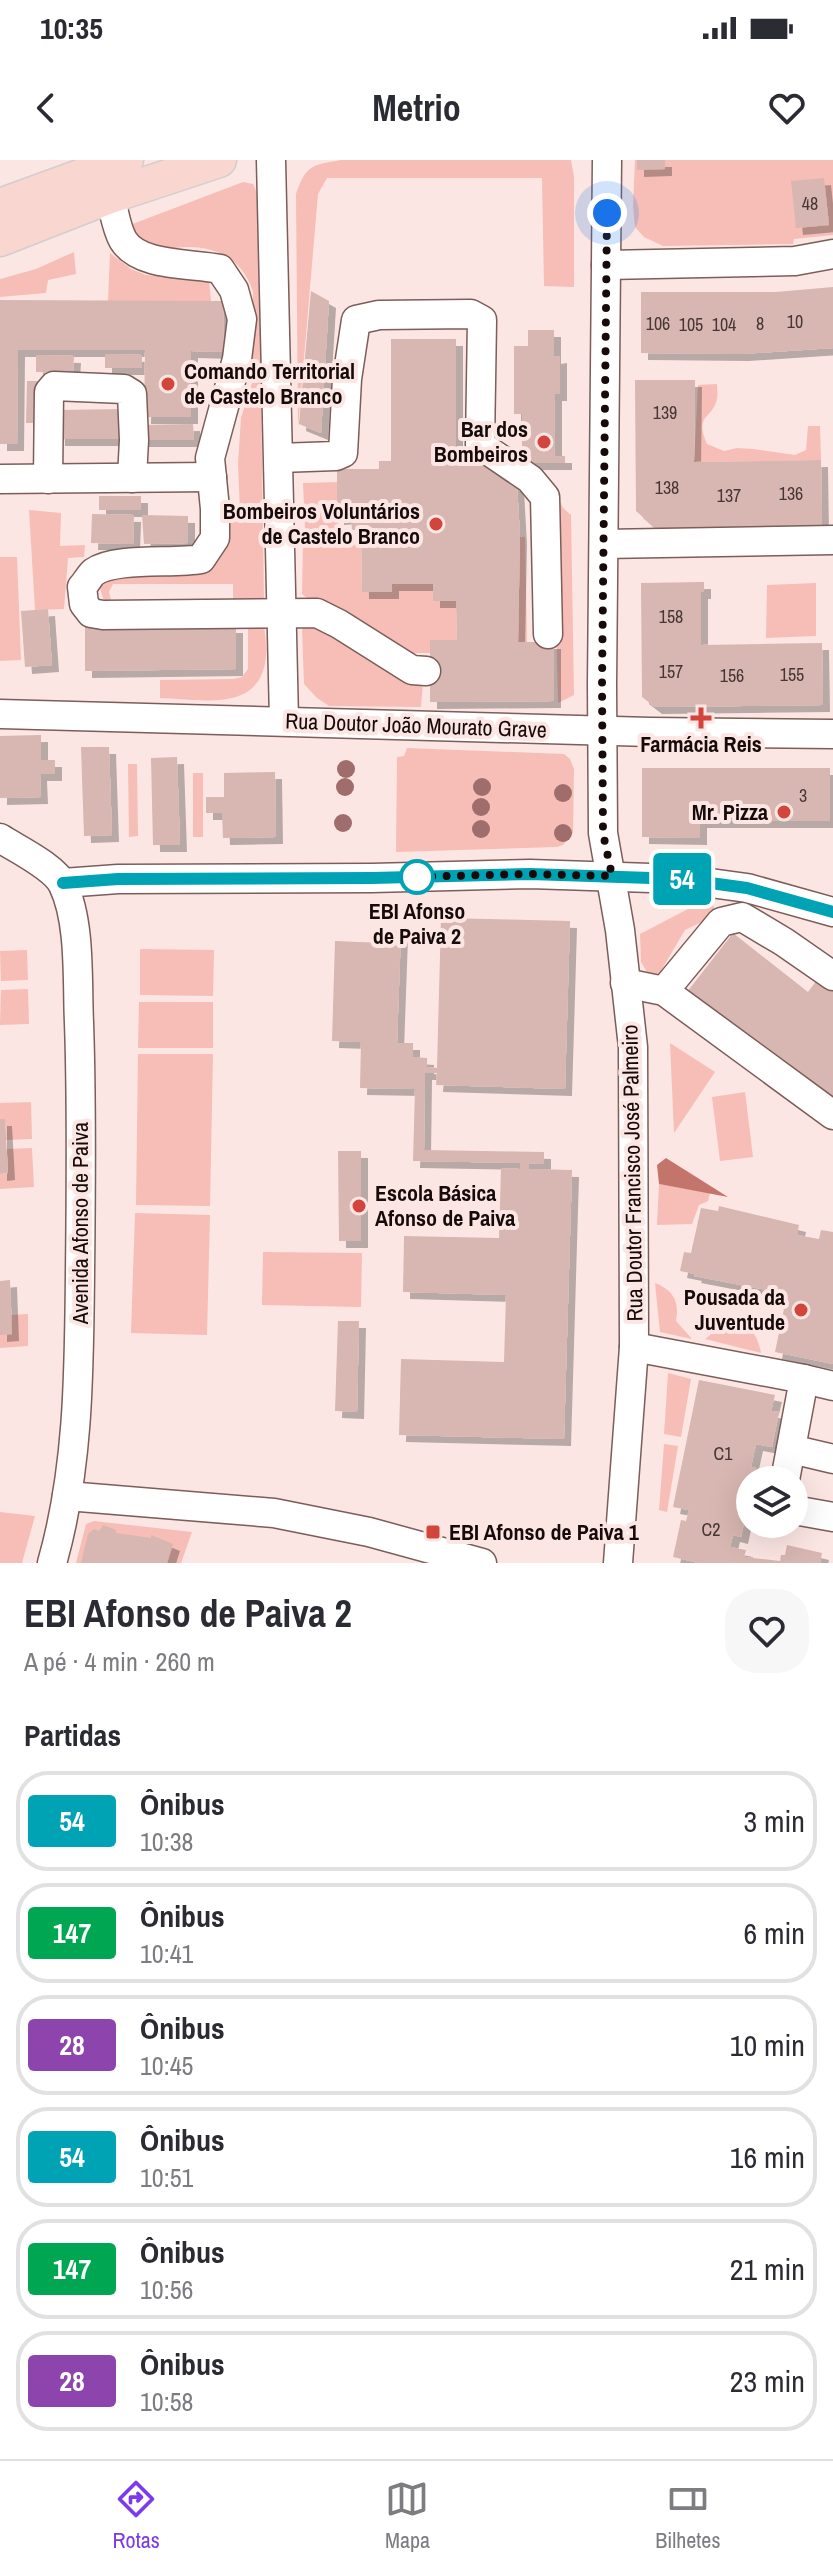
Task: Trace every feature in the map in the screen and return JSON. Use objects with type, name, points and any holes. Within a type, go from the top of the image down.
[{"type":"main road","points":[[0,206],[126,160]]},
{"type":"main road","points":[[0,239],[110,196],[219,160]]},
{"type":"street","points":[[271,160],[284,720]]},
{"type":"street","name":"Rua Doutor Francisco José Palmeiro","points":[[607,160],[603,833],[612,876],[633,1047],[634,1347],[618,1563]]},
{"type":"street","points":[[110,196],[124,241],[141,254],[164,263],[220,269],[234,290],[242,319],[237,359],[210,458],[215,538],[201,559],[125,563],[95,571],[82,587],[84,604],[91,613],[103,615],[317,613],[412,670],[426,671]]},
{"type":"street","points":[[606,265],[795,261],[833,254]]},
{"type":"street","points":[[279,458],[336,456],[343,453],[347,379],[356,320],[379,315],[456,314],[471,314],[482,320],[480,445],[530,479],[545,497],[548,634]]},
{"type":"street","points":[[48,479],[49,392],[54,386],[124,389],[132,394],[132,478]]},
{"type":"street","points":[[0,479],[212,477]]},
{"type":"street","points":[[604,544],[833,540]]},
{"type":"street","name":"Rua Doutor João Mourato Grave","points":[[0,714],[833,734]]},
{"type":"street","points":[[0,838],[50,870],[63,883],[118,879],[530,874],[612,876],[681,879],[747,888],[833,912]]},
{"type":"street","name":"Avenida Afonso de Paiva","points":[[52,1563],[67,1496],[79,1389],[80,1061],[73,918],[63,883]]},
{"type":"street","points":[[664,991],[721,922],[742,917],[833,976]]},
{"type":"street","points":[[625,983],[664,991],[833,1115]]},
{"type":"street","points":[[634,1347],[833,1386]]},
{"type":"street","points":[[788,1466],[804,1379]]},
{"type":"street","points":[[791,1449],[833,1459]]},
{"type":"street","points":[[67,1496],[274,1513],[369,1532],[482,1563]]},
{"type":"street","points":[[808,1513],[833,1517]]},
{"type":"shaded area","points":[[341,160],[571,160],[574,177],[574,287],[544,286],[542,178],[327,178],[318,194],[298,428],[296,194],[307,171]]},
{"type":"shaded area","points":[[635,160],[833,160],[833,235],[794,239],[793,244],[663,246],[644,237],[635,227]]},
{"type":"shaded area","points":[[243,182],[253,184],[258,195],[264,600],[233,601],[233,584],[113,584],[109,592],[111,600],[104,601],[100,588],[109,575],[164,575],[226,520],[240,512],[238,464],[241,418],[252,383],[253,292],[249,281],[236,263],[218,252],[197,247],[153,247],[142,241],[130,225]]},
{"type":"shaded area","points":[[74,252],[76,274],[48,280],[46,293],[0,297],[0,279],[36,269]]},
{"type":"shaded area","points":[[110,253],[131,269],[146,275],[209,280],[211,301],[108,301]]},
{"type":"shaded area","points":[[717,384],[715,406],[702,427],[707,444],[724,451],[737,448],[795,455],[806,450],[808,426],[820,426],[821,460],[694,462],[698,385]]},
{"type":"shaded area","points":[[340,482],[338,529],[305,529],[303,483]]},
{"type":"shaded area","points":[[553,501],[560,501],[571,515],[574,695],[558,703]]},
{"type":"shaded area","points":[[29,510],[61,513],[60,546],[85,545],[84,557],[68,558],[64,609],[35,610]]},
{"type":"shaded area","points":[[520,537],[525,537],[527,642],[518,642]]},
{"type":"shaded area","points":[[303,542],[361,545],[362,592],[392,592],[392,584],[433,584],[456,601],[457,640],[430,640],[430,653],[410,653],[327,601],[311,601],[302,594]]},
{"type":"shaded area","points":[[0,557],[17,557],[21,660],[0,661]]},
{"type":"shaded area","points":[[816,583],[816,636],[766,638],[767,585]]},
{"type":"shaded area","points":[[305,622],[423,682],[421,707],[329,706],[317,698],[304,684],[302,630]]},
{"type":"shaded area","points":[[264,625],[266,656],[262,674],[253,687],[241,695],[226,699],[160,698],[160,680],[242,677],[248,669],[248,626]]},
{"type":"shaded area","points":[[407,748],[564,754],[574,769],[573,833],[563,845],[557,847],[396,852],[397,757],[404,756]]},
{"type":"shaded area","points":[[128,764],[137,764],[138,836],[129,837]]},
{"type":"shaded area","points":[[193,773],[203,773],[203,837],[193,837]]},
{"type":"shaded area","points":[[711,897],[716,915],[685,930],[659,974],[647,972],[641,962],[640,934]]},
{"type":"shaded area","points":[[140,949],[214,950],[213,996],[140,995]]},
{"type":"shaded area","points":[[27,950],[28,980],[1,981],[0,951]]},
{"type":"shaded area","points":[[28,989],[29,1024],[0,1025],[1,990]]},
{"type":"shaded area","points":[[139,1002],[213,1002],[213,1048],[138,1048]]},
{"type":"shaded area","points":[[670,1043],[715,1072],[674,1133]]},
{"type":"shaded area","points":[[138,1054],[213,1054],[210,1206],[136,1205]]},
{"type":"shaded area","points":[[745,1092],[753,1157],[720,1161],[712,1097]]},
{"type":"shaded area","points":[[31,1102],[32,1139],[6,1140],[5,1119],[0,1119],[0,1103]]},
{"type":"shaded area","points":[[32,1148],[34,1187],[0,1189],[0,1174],[8,1173],[7,1149]]},
{"type":"shaded area","points":[[666,1158],[728,1197],[659,1184],[657,1165]]},
{"type":"shaded area","points":[[659,1184],[710,1193],[708,1201],[699,1205],[692,1224],[657,1225]]},
{"type":"shaded area","points":[[135,1213],[210,1215],[207,1335],[131,1333]]},
{"type":"shaded area","points":[[263,1252],[362,1253],[361,1307],[262,1305]]},
{"type":"shaded area","points":[[655,1283],[674,1298],[676,1321],[692,1339],[660,1332]]},
{"type":"shaded area","points":[[28,1314],[28,1346],[0,1348],[0,1335],[11,1315]]},
{"type":"shaded area","points":[[728,1321],[742,1324],[751,1331],[761,1353],[705,1339]]},
{"type":"shaded area","points":[[668,1373],[691,1379],[681,1437],[664,1434]]},
{"type":"shaded area","points":[[664,1444],[678,1446],[667,1512],[659,1510]]},
{"type":"shaded area","points":[[0,1512],[35,1516],[22,1563],[0,1563]]},
{"type":"shaded area","points":[[94,1521],[192,1532],[181,1563],[76,1563],[86,1524]]},
{"type":"building","points":[[637,160],[665,160],[665,169],[637,170]]},
{"type":"building","points":[[824,178],[829,225],[796,228],[791,181]]},
{"type":"building","points":[[833,287],[833,348],[742,354],[641,353],[641,292],[776,292]]},
{"type":"building","points":[[311,291],[329,301],[321,433],[299,424]]},
{"type":"building","name":"Comando Territorial de Castelo Branco","points":[[0,300],[223,301],[224,352],[191,351],[191,417],[144,417],[145,350],[18,350],[17,444],[0,444]]},
{"type":"building","points":[[528,330],[554,330],[554,357],[560,356],[560,394],[555,394],[555,456],[565,456],[565,463],[522,463],[522,414],[514,414],[514,346],[528,346]]},
{"type":"building","name":"Bombeiros Voluntários de Castelo Branco","points":[[391,339],[456,339],[456,463],[500,462],[513,476],[512,484],[517,484],[520,537],[518,642],[554,642],[554,701],[430,702],[430,640],[457,640],[456,601],[433,601],[433,584],[392,584],[392,592],[362,592],[361,530],[352,530],[351,517],[337,518],[337,469],[379,469],[379,461],[391,461]]},
{"type":"building","points":[[105,354],[142,355],[142,368],[105,368]]},
{"type":"building","points":[[36,355],[74,356],[73,373],[36,372]]},
{"type":"building","points":[[635,380],[695,380],[694,462],[821,460],[822,526],[655,528],[636,511]]},
{"type":"building","points":[[27,381],[43,381],[42,423],[26,423]]},
{"type":"building","points":[[126,409],[126,439],[58,439],[57,410]]},
{"type":"building","points":[[193,424],[194,440],[141,440],[140,425]]},
{"type":"building","points":[[99,496],[141,496],[141,510],[99,510]]},
{"type":"building","points":[[92,514],[134,515],[133,544],[91,543]]},
{"type":"building","points":[[142,515],[188,516],[188,543],[144,544]]},
{"type":"building","points":[[704,582],[704,592],[701,592],[701,645],[822,643],[823,705],[655,707],[642,697],[641,583]]},
{"type":"building","points":[[48,609],[52,665],[25,667],[21,611]]},
{"type":"building","points":[[236,626],[236,669],[85,671],[85,627]]},
{"type":"building","points":[[41,735],[41,760],[55,760],[55,774],[40,774],[41,797],[0,798],[0,736]]},
{"type":"building","points":[[81,747],[109,747],[112,835],[84,836]]},
{"type":"building","points":[[177,757],[180,845],[153,845],[151,758]]},
{"type":"building","points":[[642,768],[830,768],[830,821],[700,821],[700,838],[642,837]]},
{"type":"building","points":[[275,772],[276,837],[223,838],[222,813],[206,813],[206,797],[224,797],[224,773]]},
{"type":"building","points":[[441,918],[570,921],[565,1089],[436,1085],[437,1073],[425,1073],[424,1150],[544,1152],[544,1164],[529,1163],[529,1169],[572,1170],[564,1439],[399,1435],[401,1359],[504,1362],[506,1295],[403,1292],[404,1236],[499,1238],[501,1168],[520,1169],[520,1163],[413,1161],[415,1089],[360,1088],[361,1042],[332,1041],[335,941],[383,943],[384,932],[401,931],[397,1043],[413,1043],[413,1057],[427,1058],[427,1067],[437,1068]]},
{"type":"building","points":[[733,933],[808,992],[820,976],[833,986],[833,1104],[687,992]]},
{"type":"building","points":[[0,1119],[5,1119],[8,1173],[0,1174]]},
{"type":"building","points":[[338,1151],[361,1151],[361,1241],[339,1241]]},
{"type":"building","points":[[719,1206],[799,1225],[797,1235],[819,1239],[821,1230],[833,1232],[833,1364],[775,1352],[787,1294],[680,1271],[684,1252],[691,1253],[701,1208],[718,1211]]},
{"type":"building","points":[[10,1280],[12,1334],[0,1335],[0,1281]]},
{"type":"building","points":[[338,1321],[359,1321],[357,1412],[335,1411]]},
{"type":"building","points":[[699,1380],[775,1395],[771,1411],[779,1412],[772,1447],[756,1444],[751,1466],[736,1466],[736,1536],[733,1535],[730,1547],[746,1550],[744,1557],[780,1561],[787,1545],[822,1553],[820,1563],[699,1563],[673,1557],[681,1520],[686,1521],[689,1510],[673,1507]]},
{"type":"building","points":[[103,1525],[116,1530],[116,1533],[151,1538],[151,1535],[173,1544],[167,1563],[81,1563],[88,1534],[94,1529],[99,1531]]},
{"type":"bus line","name":"54","points":[[63,883],[118,879],[530,874],[681,879],[747,888],[833,912]]},
{"type":"place","name":"Comando Territorial de Castelo Branco","points":[[168,384]]},
{"type":"place","name":"Bar dos Bombeiros","points":[[544,442]]},
{"type":"place","name":"Bombeiros Voluntários de Castelo Branco","points":[[436,524]]},
{"type":"place","name":"Farmácia Reis","points":[[701,718]]},
{"type":"place","name":"Mr. Pizza","points":[[784,812]]},
{"type":"place","name":"EBI Afonso de Paiva 2","points":[[417,877]]},
{"type":"place","name":"Escola Básica Afonso de Paiva","points":[[359,1206]]},
{"type":"place","name":"Pousada da Juventude","points":[[801,1310]]},
{"type":"place","name":"EBI Afonso de Paiva 1","points":[[433,1532]]},
{"type":"route","points":[[417,877],[403,877],[612,876],[603,833],[607,213]]}]
